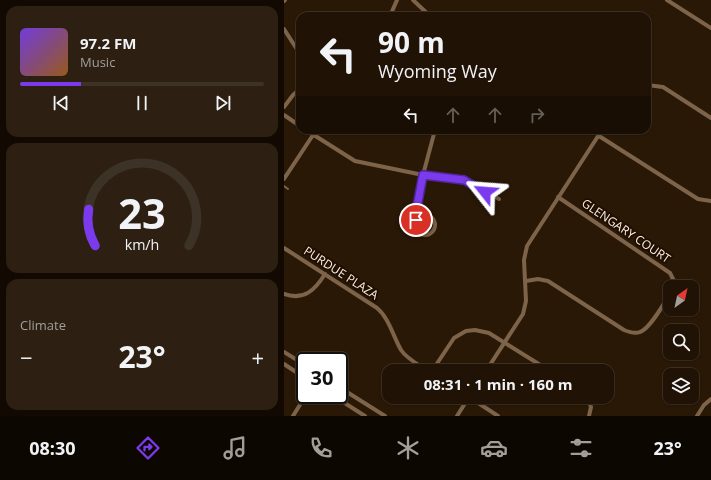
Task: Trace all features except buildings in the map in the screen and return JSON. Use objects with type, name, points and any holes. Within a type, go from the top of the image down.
[{"type":"street","points":[[392,12],[397,0]]},
{"type":"street","points":[[413,0],[426,12]]},
{"type":"street","points":[[667,0],[711,28]]},
{"type":"street","points":[[284,29],[296,48]]},
{"type":"street","points":[[651,86],[663,87],[711,118]]},
{"type":"street","points":[[284,107],[296,92]]},
{"type":"street","points":[[284,115],[296,123]]},
{"type":"street","points":[[419,217],[427,216],[433,219],[434,229],[429,233],[423,234],[416,229],[415,223],[419,217],[417,207],[423,175],[434,134]]},
{"type":"street","points":[[284,179],[313,135],[355,161],[423,175],[464,180],[499,199]]},
{"type":"street","points":[[491,364],[523,314],[526,301],[524,260],[527,246],[598,136],[698,199],[711,201]]},
{"type":"street","name":"GLENGARY COURT","points":[[558,197],[670,274],[673,280]]},
{"type":"street","name":"PURDUE PLAZA","points":[[284,248],[380,310],[402,352],[418,364]]},
{"type":"street","points":[[284,294],[294,296],[307,293],[318,286],[325,274]]},
{"type":"street","points":[[526,281],[538,279],[548,281],[624,330],[634,333],[640,332],[648,326],[663,304]]},
{"type":"street","points":[[437,364],[456,337],[466,331],[475,330],[485,331],[539,364]]},
{"type":"street","points":[[284,352],[296,359]]},
{"type":"street","points":[[284,364],[296,372]]},
{"type":"street","points":[[348,393],[385,416]]},
{"type":"street","points":[[697,416],[704,405],[711,399]]},
{"type":"street","points":[[293,416],[300,404]]},
{"type":"street","points":[[346,404],[365,416]]},
{"type":"street","points":[[457,416],[465,404]]},
{"type":"street","points":[[480,404],[498,416]]},
{"type":"street","points":[[589,416],[591,407],[590,404]]},
{"type":"street","points":[[372,416],[376,410]]},
{"type":"lane","points":[[284,186],[288,189]]},
{"type":"route","points":[[416,220],[419,217],[417,207],[423,175],[464,180],[485,192]]}]
